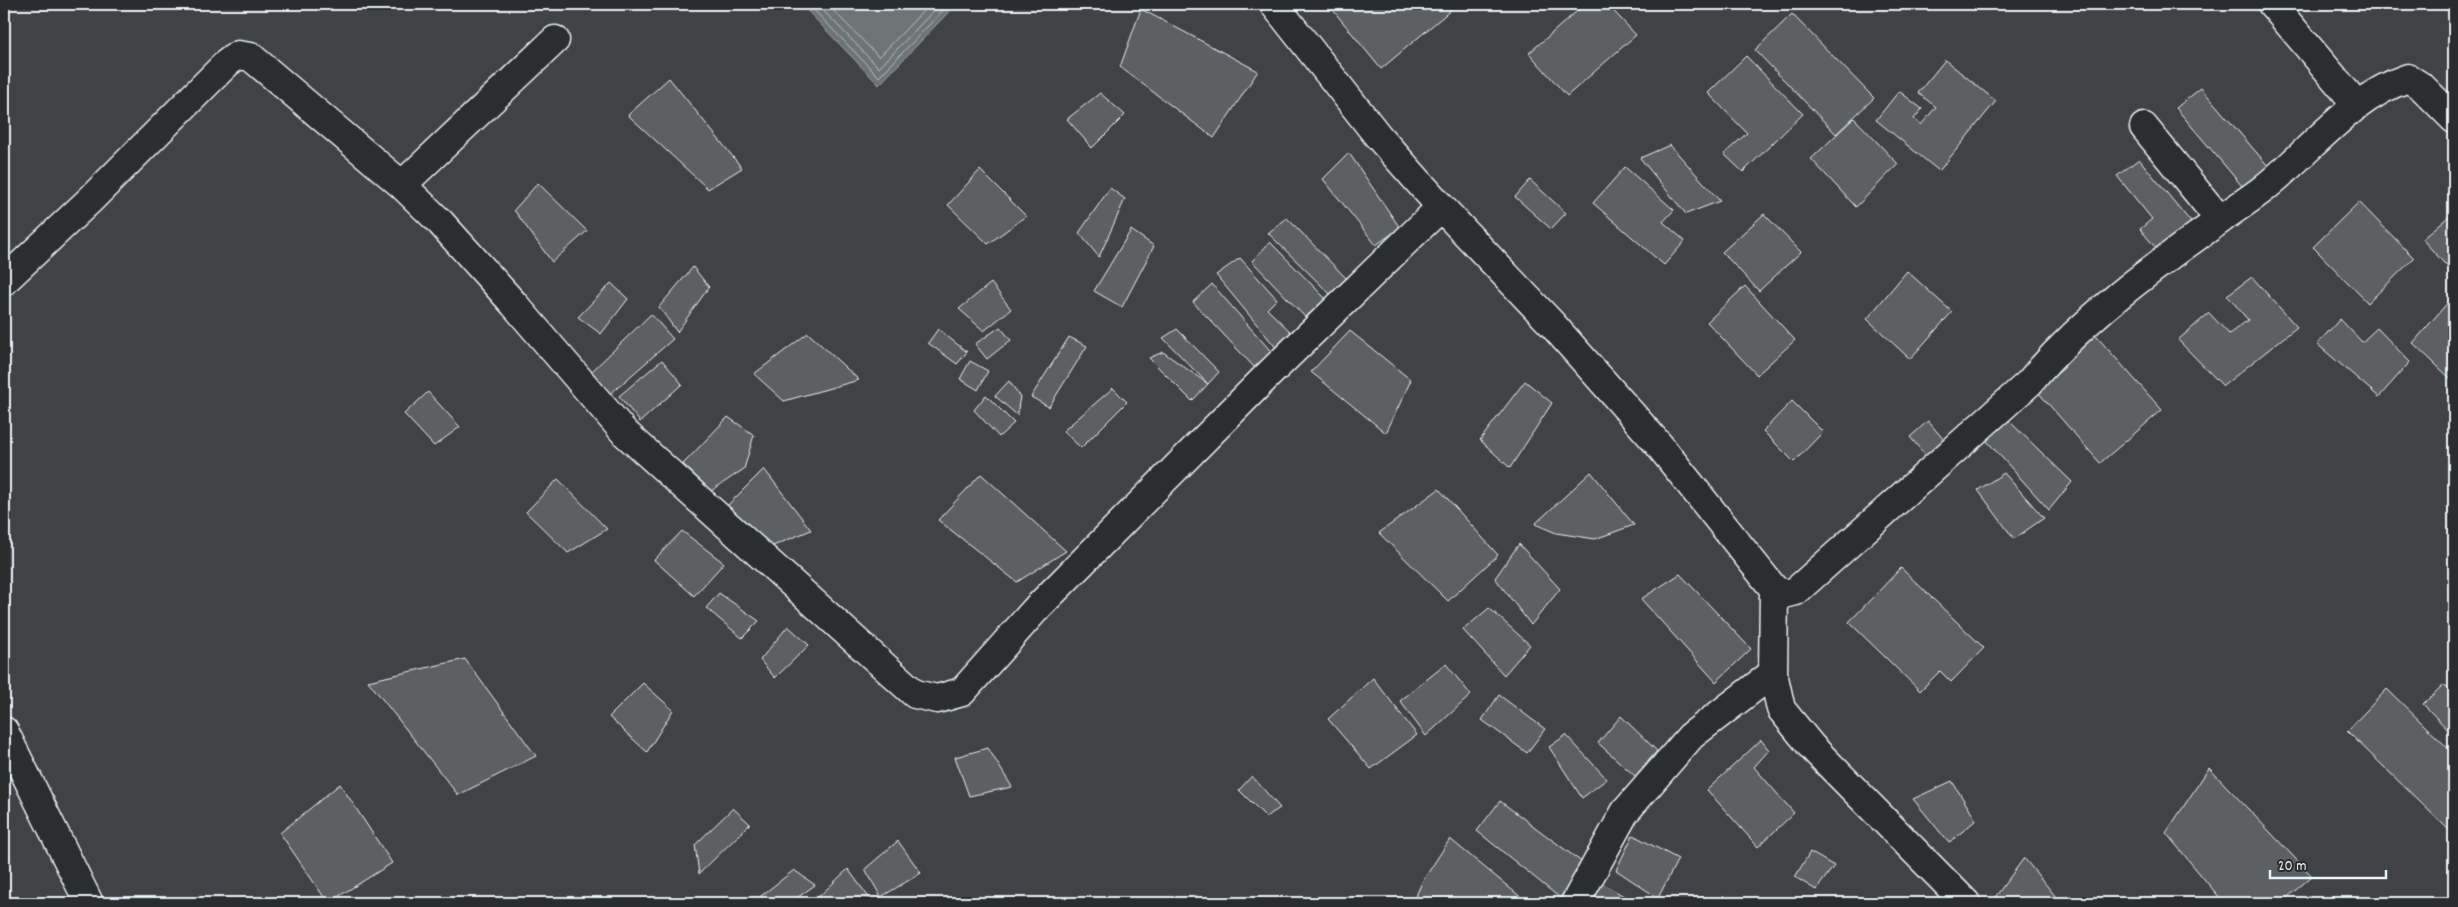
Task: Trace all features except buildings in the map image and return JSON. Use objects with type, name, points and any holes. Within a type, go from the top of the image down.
[{"type":"street","points":[[1274,4],[1378,136],[1441,207],[1552,324],[1659,444],[1774,590],[1784,594],[1796,591],[2029,383],[2053,354],[2087,324],[2139,280],[2263,189],[2357,105],[2408,78],[2422,87],[2454,119]]},
{"type":"street","points":[[2272,4],[2357,105]]},
{"type":"street","points":[[402,185],[555,40]]},
{"type":"street","points":[[4,281],[90,200],[227,62],[238,55],[251,57],[402,185],[441,223],[514,304],[625,433],[915,694],[937,699],[962,692],[1035,610],[1265,378],[1441,207]]},
{"type":"street","points":[[2144,127],[2220,220]]},
{"type":"street","points":[[1774,590],[1773,674],[1781,709],[1812,747],[1966,903]]},
{"type":"street","points":[[1575,903],[1620,820],[1637,798],[1692,736],[1773,674]]},
{"type":"street","points":[[4,731],[88,903]]},
{"type":"shaded area","points":[[4,4],[2454,4],[2454,903],[4,903]]},
{"type":"water","points":[[801,4],[956,4],[879,85]]}]
